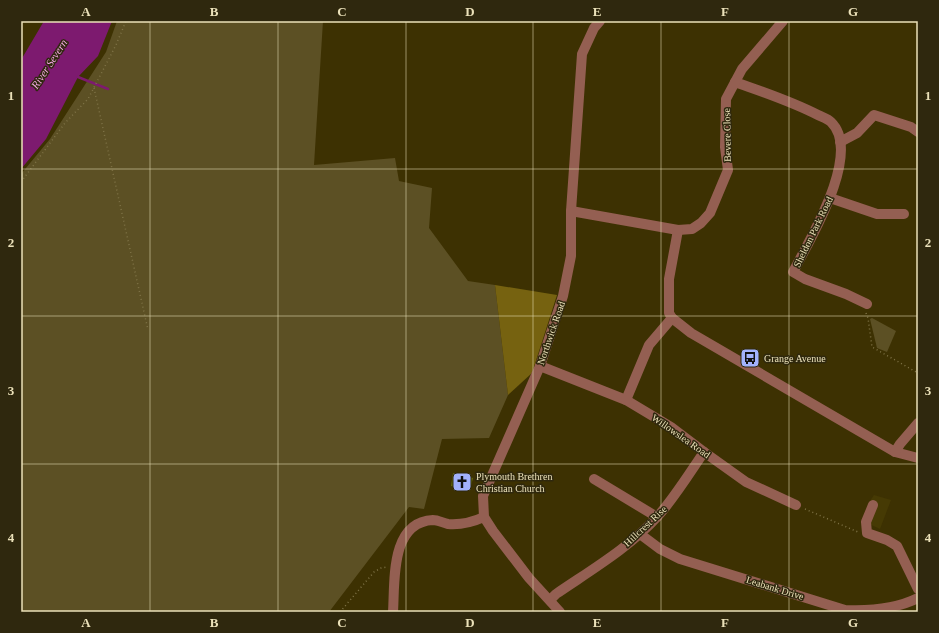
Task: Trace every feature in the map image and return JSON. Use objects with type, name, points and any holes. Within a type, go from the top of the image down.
[{"type":"street","name":"Northwick Road","points":[[484,517],[483,496],[485,490],[540,366],[563,296],[571,256],[570,211],[582,54],[594,28],[600,21]]},
{"type":"street","name":"Bevere Close","points":[[570,211],[678,230],[692,229],[701,224],[710,213],[728,170],[725,147],[726,99],[742,69],[783,21]]},
{"type":"street","name":"Sheldon Park Road","points":[[735,82],[798,104],[831,122],[839,135],[840,167],[826,210],[793,272],[805,279],[846,294],[867,304]]},
{"type":"street","points":[[840,142],[856,133],[874,115],[911,127],[918,132]]},
{"type":"street","points":[[830,198],[877,214],[904,214]]},
{"type":"street","points":[[678,230],[669,279],[669,313],[672,318],[691,334],[896,452],[918,458]]},
{"type":"street","points":[[626,400],[649,345],[672,318]]},
{"type":"street","name":"Willowslea Road","points":[[540,366],[626,400],[671,426],[746,482],[796,505]]},
{"type":"street","points":[[896,452],[900,444],[918,423]]},
{"type":"street","name":"Hillcrest Rise","points":[[550,600],[556,594],[631,542],[640,534],[670,502],[704,452]]},
{"type":"street","points":[[594,479],[657,517]]},
{"type":"street","points":[[873,505],[866,522],[867,533],[897,546],[918,589]]},
{"type":"street","points":[[393,612],[398,550],[411,528],[420,522],[434,520],[448,524],[462,524],[484,517],[529,578],[560,612]]},
{"type":"street","name":"Leabank Drive","points":[[640,534],[660,549],[680,558],[845,610],[866,611],[885,608],[918,598]]},
{"type":"path","points":[[21,182],[65,123],[88,99],[116,45],[126,21]]},
{"type":"path","points":[[94,88],[148,330]]},
{"type":"path","points":[[867,304],[864,310],[868,318],[872,347],[918,373]]},
{"type":"path","points":[[796,505],[861,533],[867,533]]},
{"type":"path","points":[[340,612],[374,572],[381,568],[396,566]]},
{"type":"shaded area","points":[[117,21],[323,21],[314,165],[395,158],[399,181],[432,188],[429,228],[468,281],[495,285],[508,395],[489,438],[442,439],[424,509],[409,507],[329,612],[21,612],[21,174],[50,139],[106,52]]},
{"type":"shaded area","points":[[495,285],[557,295],[532,373],[508,395]]},
{"type":"shaded area","points":[[872,318],[896,331],[887,352],[877,348],[870,319]]},
{"type":"shaded area","points":[[874,495],[891,500],[880,529],[865,522],[870,501]]},
{"type":"water","name":"River Severn","points":[[44,21],[112,21],[98,56],[78,77],[46,139],[21,169],[21,60]]},
{"type":"building","name":"Plymouth Brethren Christian Church","points":[[453,473],[473,478],[470,490],[451,486]]},
{"type":"waterway","points":[[78,77],[108,89]]},
{"type":"place","name":"Grange Avenue","points":[[750,358]]},
{"type":"place","name":"Plymouth Brethren Christian Church","points":[[462,482]]}]
